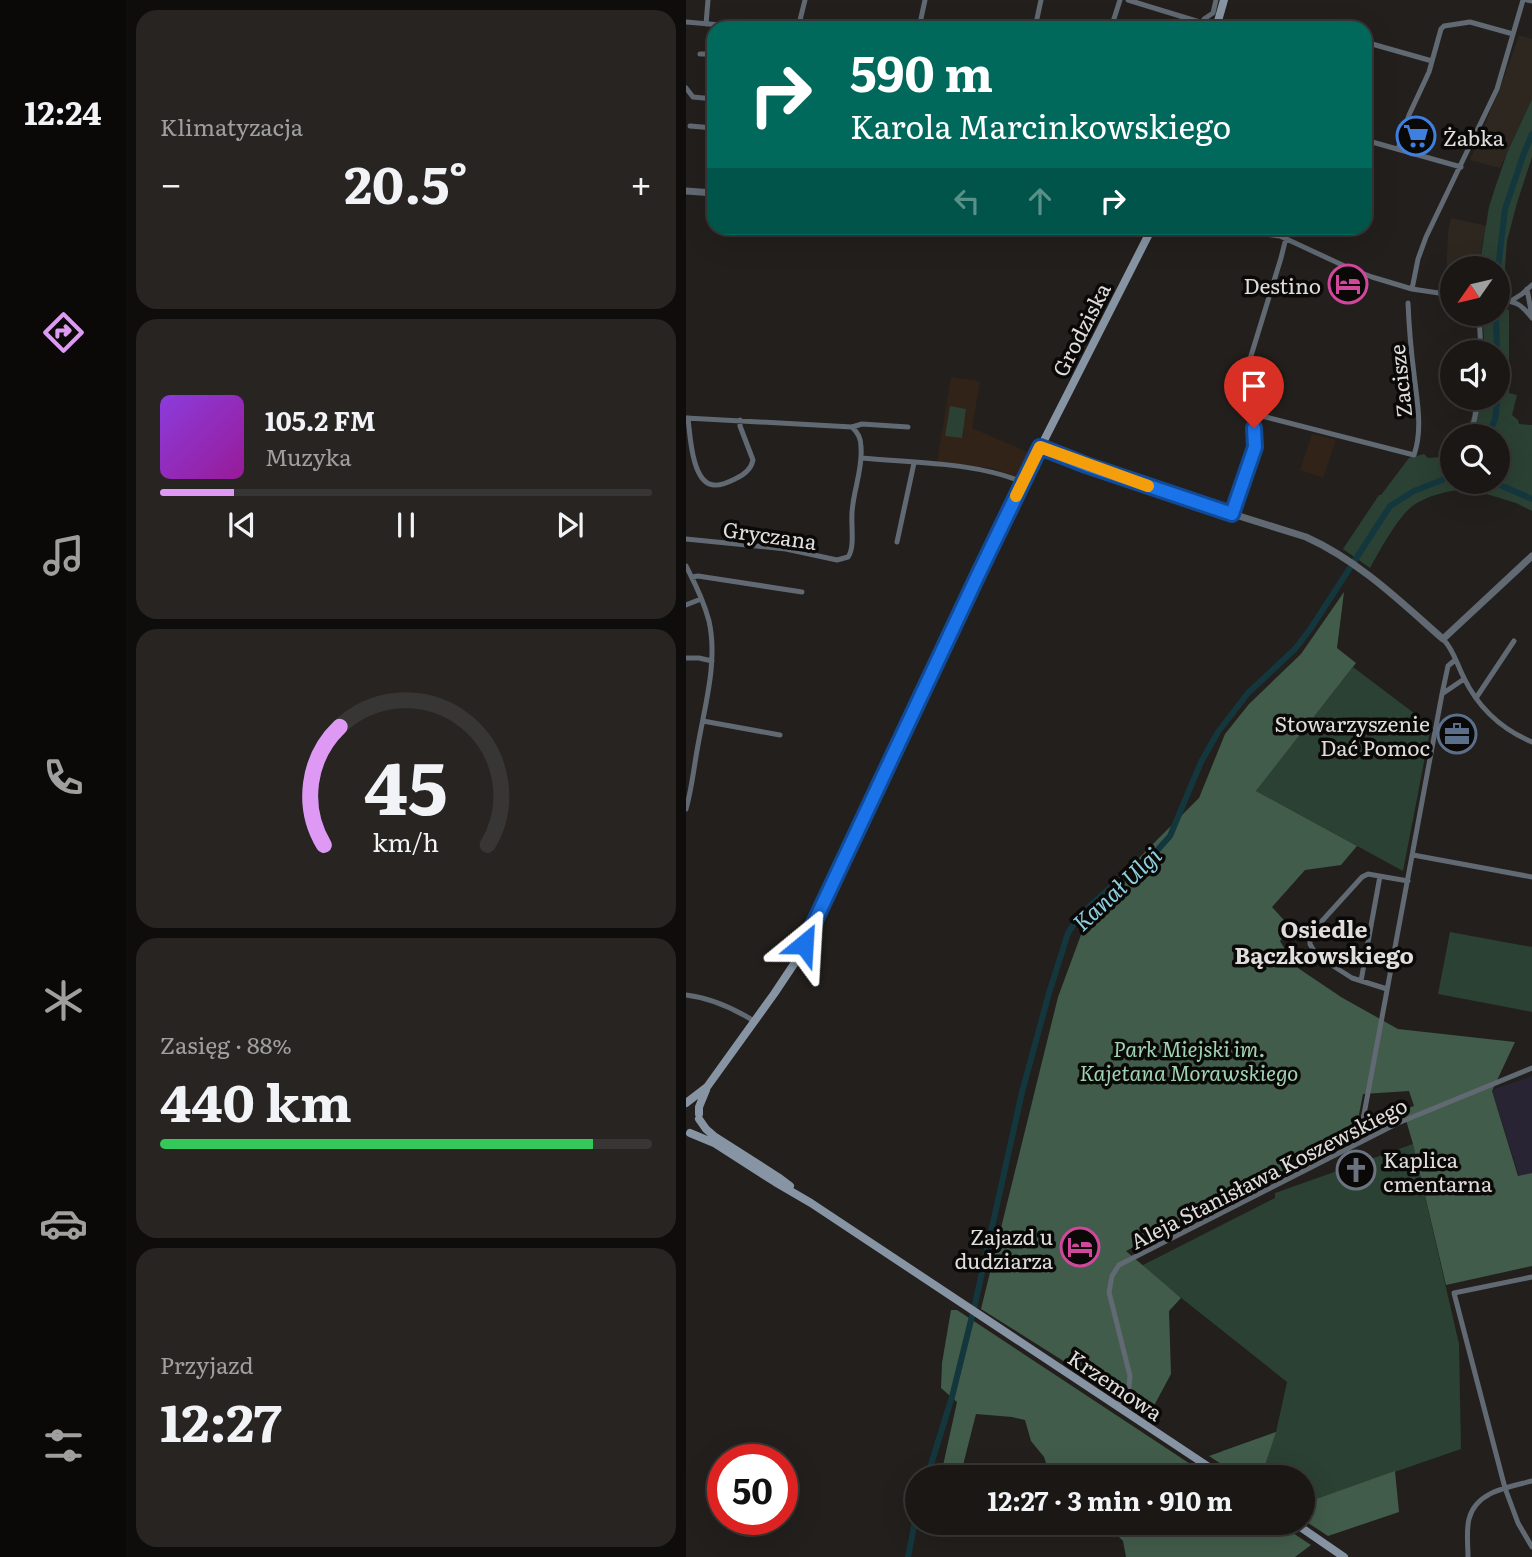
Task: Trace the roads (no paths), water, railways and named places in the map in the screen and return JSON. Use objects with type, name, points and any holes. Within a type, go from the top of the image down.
[{"type":"main road","points":[[1218,21],[1224,0]]},
{"type":"main road","name":"Grodziska","points":[[707,1087],[791,969],[811,931],[1023,482],[1148,235]]},
{"type":"main road","points":[[686,1104],[707,1087]]},
{"type":"main road","points":[[688,1133],[697,1127],[699,1107],[707,1087]]},
{"type":"main road","points":[[686,1104],[693,1107],[706,1129],[714,1136],[778,1177],[811,1203]]},
{"type":"main road","points":[[688,1133],[714,1143],[811,1203]]},
{"type":"main road","name":"Krzemowa","points":[[811,1203],[1206,1465]]},
{"type":"main road","points":[[1312,1535],[1345,1557]]},
{"type":"street","points":[[686,22],[706,24],[708,0]]},
{"type":"street","points":[[800,21],[805,0]]},
{"type":"street","points":[[920,21],[925,0]]},
{"type":"street","points":[[1036,21],[1041,0]]},
{"type":"street","points":[[1113,21],[1120,0]]},
{"type":"street","points":[[1128,0],[1196,21]]},
{"type":"street","points":[[1204,21],[1213,13],[1216,0]]},
{"type":"street","points":[[1412,289],[1423,245],[1497,89],[1525,0],[1532,1]]},
{"type":"street","points":[[1398,149],[1432,61],[1441,29],[1448,24],[1470,22],[1513,34]]},
{"type":"street","points":[[1372,44],[1432,61]]},
{"type":"street","points":[[700,54],[707,54]]},
{"type":"street","points":[[686,88],[693,97],[707,100]]},
{"type":"street","points":[[690,126],[707,125]]},
{"type":"street","points":[[1372,142],[1461,167]]},
{"type":"street","points":[[686,191],[707,192]]},
{"type":"street","points":[[1267,235],[1286,238],[1362,274],[1412,289],[1440,293]]},
{"type":"street","points":[[1232,514],[1255,447],[1252,420],[1241,406],[1239,396],[1286,238]]},
{"type":"street","points":[[1510,300],[1530,287],[1532,317]]},
{"type":"street","points":[[1510,302],[1525,309],[1532,317]]},
{"type":"street","name":"Zacisze","points":[[1252,420],[1262,416],[1414,455],[1420,422],[1408,303]]},
{"type":"street","points":[[740,420],[752,455],[752,465],[742,475],[713,486],[704,481],[697,467],[691,449],[687,418],[740,420],[852,427],[862,424],[908,427]]},
{"type":"street","points":[[852,427],[859,436],[861,458],[979,469],[1023,482]]},
{"type":"street","points":[[1040,447],[1086,465],[1306,537],[1343,556],[1443,639],[1476,698],[1496,722],[1532,742]]},
{"type":"street","name":"Gryczana","points":[[686,539],[786,549],[838,560],[848,557],[852,549],[852,505],[861,458]]},
{"type":"street","points":[[897,542],[914,463]]},
{"type":"street","points":[[1443,639],[1532,556]]},
{"type":"street","points":[[686,566],[701,599],[712,641],[708,693],[686,809]]},
{"type":"street","points":[[692,577],[802,592]]},
{"type":"street","points":[[686,605],[701,599]]},
{"type":"street","points":[[1476,698],[1514,641]]},
{"type":"street","points":[[686,658],[712,661]]},
{"type":"street","points":[[1362,1141],[1362,1125],[1442,694],[1448,666],[1455,660]]},
{"type":"street","points":[[1442,694],[1464,679]]},
{"type":"street","points":[[703,721],[780,735]]},
{"type":"street","points":[[686,771],[693,772]]},
{"type":"street","points":[[1413,855],[1532,877]]},
{"type":"street","points":[[1387,989],[1352,978],[1317,955],[1312,949],[1310,938],[1312,932],[1362,877],[1368,874],[1408,881]]},
{"type":"street","points":[[1361,981],[1380,876]]},
{"type":"street","points":[[686,995],[702,997],[735,1009],[754,1021]]},
{"type":"street","name":"Aleja Stanisława Koszewskiego","points":[[1117,1406],[1129,1387],[1130,1376],[1109,1292],[1110,1281],[1117,1268],[1131,1258],[1398,1123],[1532,1068]]},
{"type":"street","points":[[1532,1276],[1454,1293],[1505,1488],[1518,1523],[1532,1547]]},
{"type":"street","points":[[1468,1557],[1468,1527],[1473,1508],[1489,1494],[1532,1481]]},
{"type":"waterway","points":[[1499,256],[1505,209],[1532,134]]},
{"type":"waterway","points":[[1496,326],[1497,340]]},
{"type":"waterway","points":[[1493,424],[1496,410]]},
{"type":"waterway","name":"Kanał Ulgi","points":[[931,1465],[952,1397],[975,1304],[1022,1092],[1068,933],[1080,915],[1111,887],[1145,864],[1170,836],[1201,762],[1218,732],[1248,693],[1295,649],[1311,628],[1390,506],[1414,491],[1440,481]]},
{"type":"waterway","name":"Kanał Ulgi","points":[[1510,489],[1532,499]]},
{"type":"waterway","name":"Kanał Ulgi","points":[[908,1557],[912,1535]]},
{"type":"place","name":"Żabka","points":[[1416,136]]},
{"type":"place","name":"Destino","points":[[1348,284]]},
{"type":"place","name":"Stowarzyszenie Dać Pomoc","points":[[1457,734]]},
{"type":"place","name":"Kaplica cmentarna","points":[[1356,1170]]},
{"type":"place","name":"Zajazd u dudziarza","points":[[1080,1247]]},
{"type":"district","name":"Osiedle Bączkowskiego","points":[[1324,941]]},
{"type":"park label","name":"Park Miejski im. Kajetana Morawskiego","points":[[1189,1059]]}]
